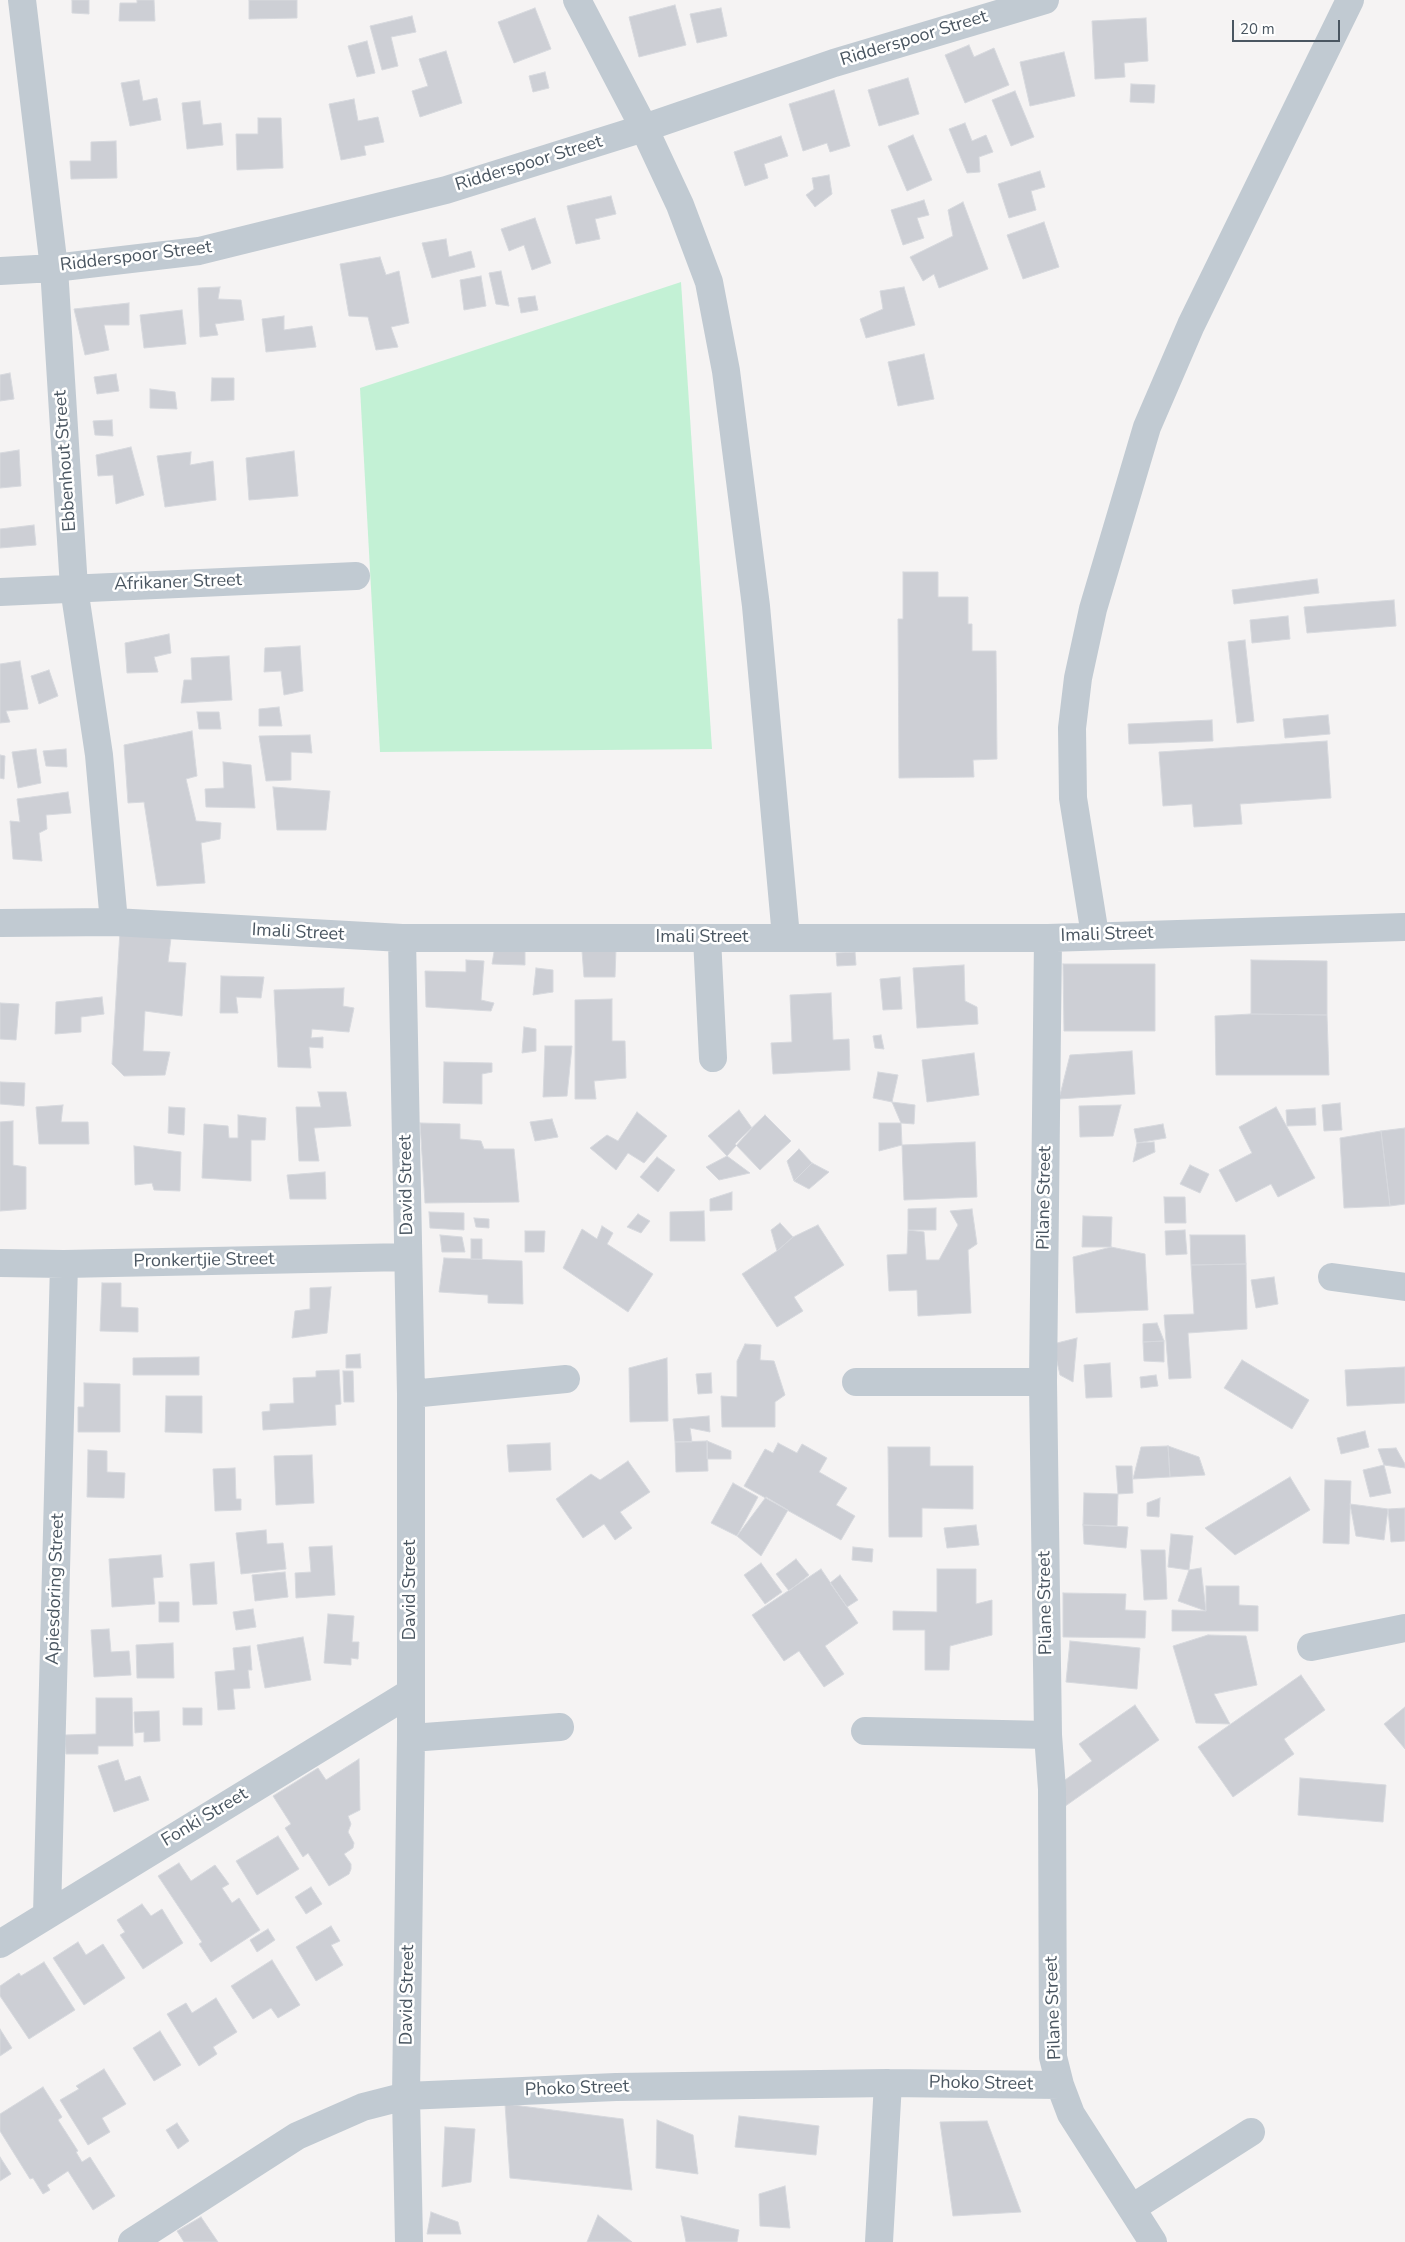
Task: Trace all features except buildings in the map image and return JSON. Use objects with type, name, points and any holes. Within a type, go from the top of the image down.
[{"type":"street","name":"Ebbenhout Street","points":[[22,0],[54,268],[74,588],[99,755],[114,922]]},
{"type":"street","name":"Ridderspoor Street","points":[[0,271],[54,268],[199,251],[446,190],[644,128],[834,63],[1045,0]]},
{"type":"street","points":[[1095,935],[1073,798],[1072,728],[1078,678],[1093,609],[1147,427],[1191,326],[1350,0]]},
{"type":"street","points":[[580,1],[644,128],[697,246],[709,282],[720,338],[756,606],[786,937]]},
{"type":"street","name":"Afrikaner Street","points":[[0,592],[356,576]]},
{"type":"street","name":"Imali Street","points":[[0,923],[114,922],[402,938],[1048,938],[1095,935],[1405,927]]},
{"type":"street","name":"David Street","points":[[402,938],[411,1394],[411,1738],[406,2096],[409,2242]]},
{"type":"street","points":[[707,938],[712,1058]]},
{"type":"street","name":"Pilane Street","points":[[1048,938],[1043,1382],[1048,1735],[1052,1789],[1053,2057],[1060,2085],[1071,2114],[1153,2242]]},
{"type":"street","name":"Pronkertjie Street","points":[[0,1263],[64,1264],[408,1257]]},
{"type":"street","name":"Apiesdoring Street","points":[[46,1914],[64,1264]]},
{"type":"street","points":[[1332,1277],[1405,1287]]},
{"type":"street","points":[[411,1394],[566,1379]]},
{"type":"street","points":[[856,1382],[1043,1382]]},
{"type":"street","points":[[1310,1647],[1405,1628]]},
{"type":"street","name":"Fonki Street","points":[[0,1944],[46,1914],[410,1693]]},
{"type":"street","points":[[411,1738],[560,1727]]},
{"type":"street","points":[[865,1731],[1048,1735]]},
{"type":"street","points":[[879,2242],[888,2083]]},
{"type":"street","name":"Phoko Street","points":[[132,2242],[297,2136],[363,2107],[406,2096],[616,2087],[888,2083],[1060,2085]]},
{"type":"street","points":[[1132,2208],[1251,2132]]},
{"type":"green space","points":[[681,282],[712,749],[380,752],[360,388]]}]
